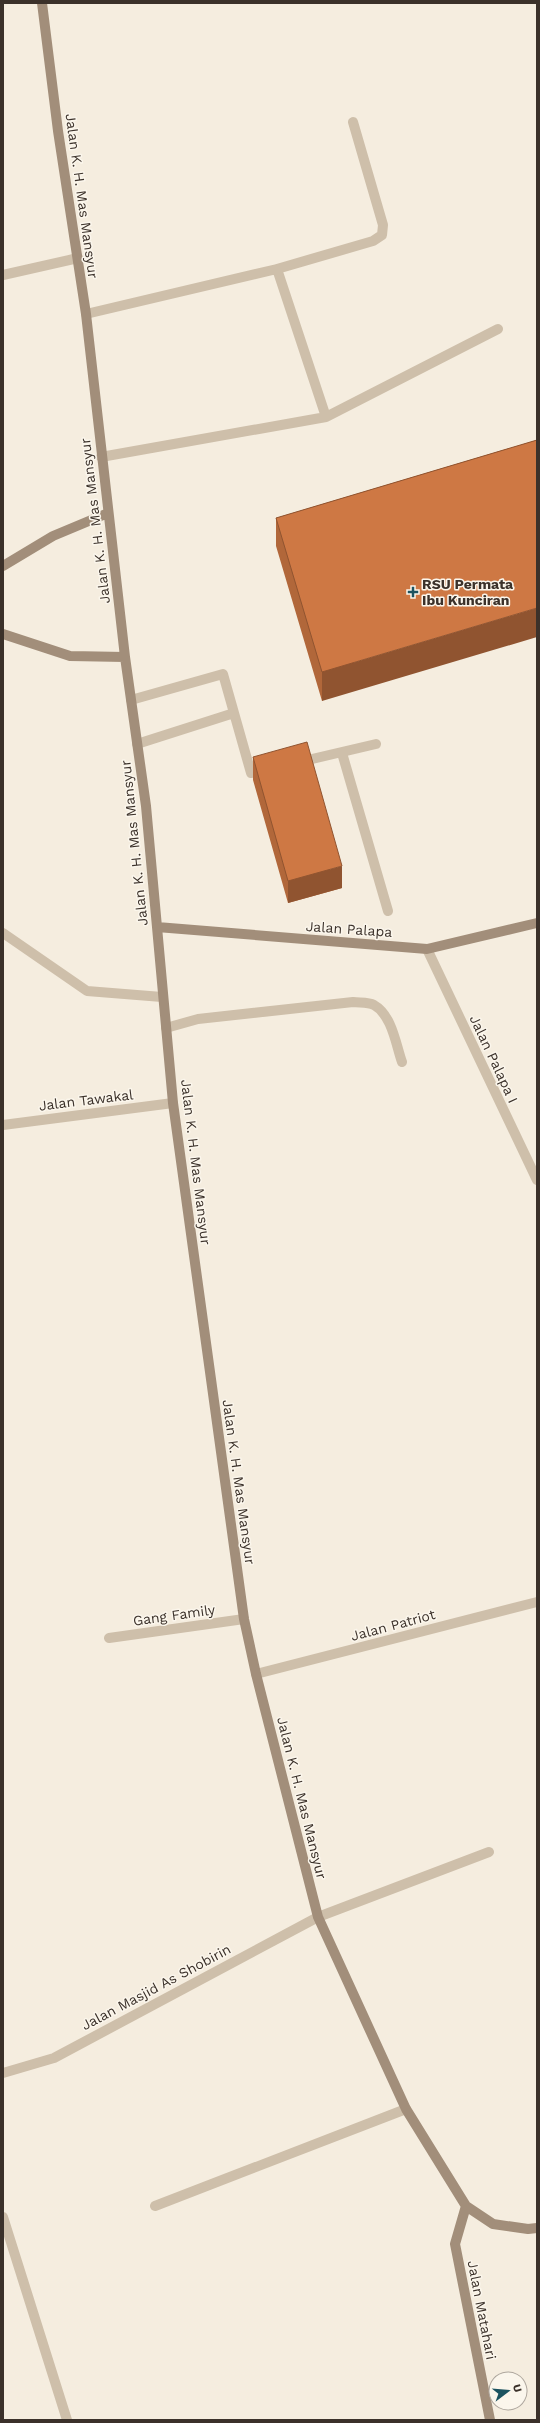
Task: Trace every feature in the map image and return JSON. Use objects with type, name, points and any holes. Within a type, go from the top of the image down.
[{"type":"main road","name":"Jalan K. H. Mas Mansyur","points":[[42,3],[58,131],[86,314],[101,457],[125,656],[146,806],[162,997],[173,1102],[244,1619],[256,1674],[318,1917],[406,2109],[466,2206],[493,2224],[528,2229],[537,2228]]},
{"type":"main road","points":[[3,566],[53,536],[108,513]]},
{"type":"main road","points":[[3,634],[70,656],[125,656]]},
{"type":"main road","name":"Jalan Palapa","points":[[156,927],[427,949],[537,923]]},
{"type":"main road","name":"Jalan Matahari","points":[[466,2206],[455,2244],[490,2420]]},
{"type":"street","points":[[86,314],[277,270],[373,241],[382,235],[383,225],[353,122]]},
{"type":"street","points":[[3,275],[78,258]]},
{"type":"street","points":[[277,270],[326,417]]},
{"type":"street","points":[[101,457],[326,417],[498,330]]},
{"type":"street","points":[[131,700],[223,674],[251,773],[274,768]]},
{"type":"street","points":[[137,744],[234,713]]},
{"type":"street","points":[[289,764],[376,744]]},
{"type":"street","points":[[342,753],[388,911]]},
{"type":"street","points":[[3,933],[87,991],[162,997]]},
{"type":"street","name":"Jalan Palapa I","points":[[427,949],[537,1180]]},
{"type":"street","points":[[166,1028],[198,1019],[353,1002],[366,1003],[378,1009],[389,1024],[402,1062]]},
{"type":"street","name":"Jalan Tawakal","points":[[3,1125],[173,1102]]},
{"type":"street","name":"Jalan Patriot","points":[[256,1674],[537,1602]]},
{"type":"street","name":"Gang Family","points":[[109,1638],[244,1619]]},
{"type":"street","name":"Jalan Masjid As Shobirin","points":[[3,2073],[54,2058],[318,1917],[489,1852]]},
{"type":"street","points":[[155,2206],[406,2109]]},
{"type":"street","points":[[3,2218],[68,2420]]},
{"type":"building","name":"RSU Permata Ibu Kunciran","points":[[537,440],[537,608],[322,672],[276,518]]},
{"type":"building","points":[[307,742],[342,866],[288,881],[253,757]]},
{"type":"place","name":"RSU Permata Ibu Kunciran","points":[[413,592]]}]
